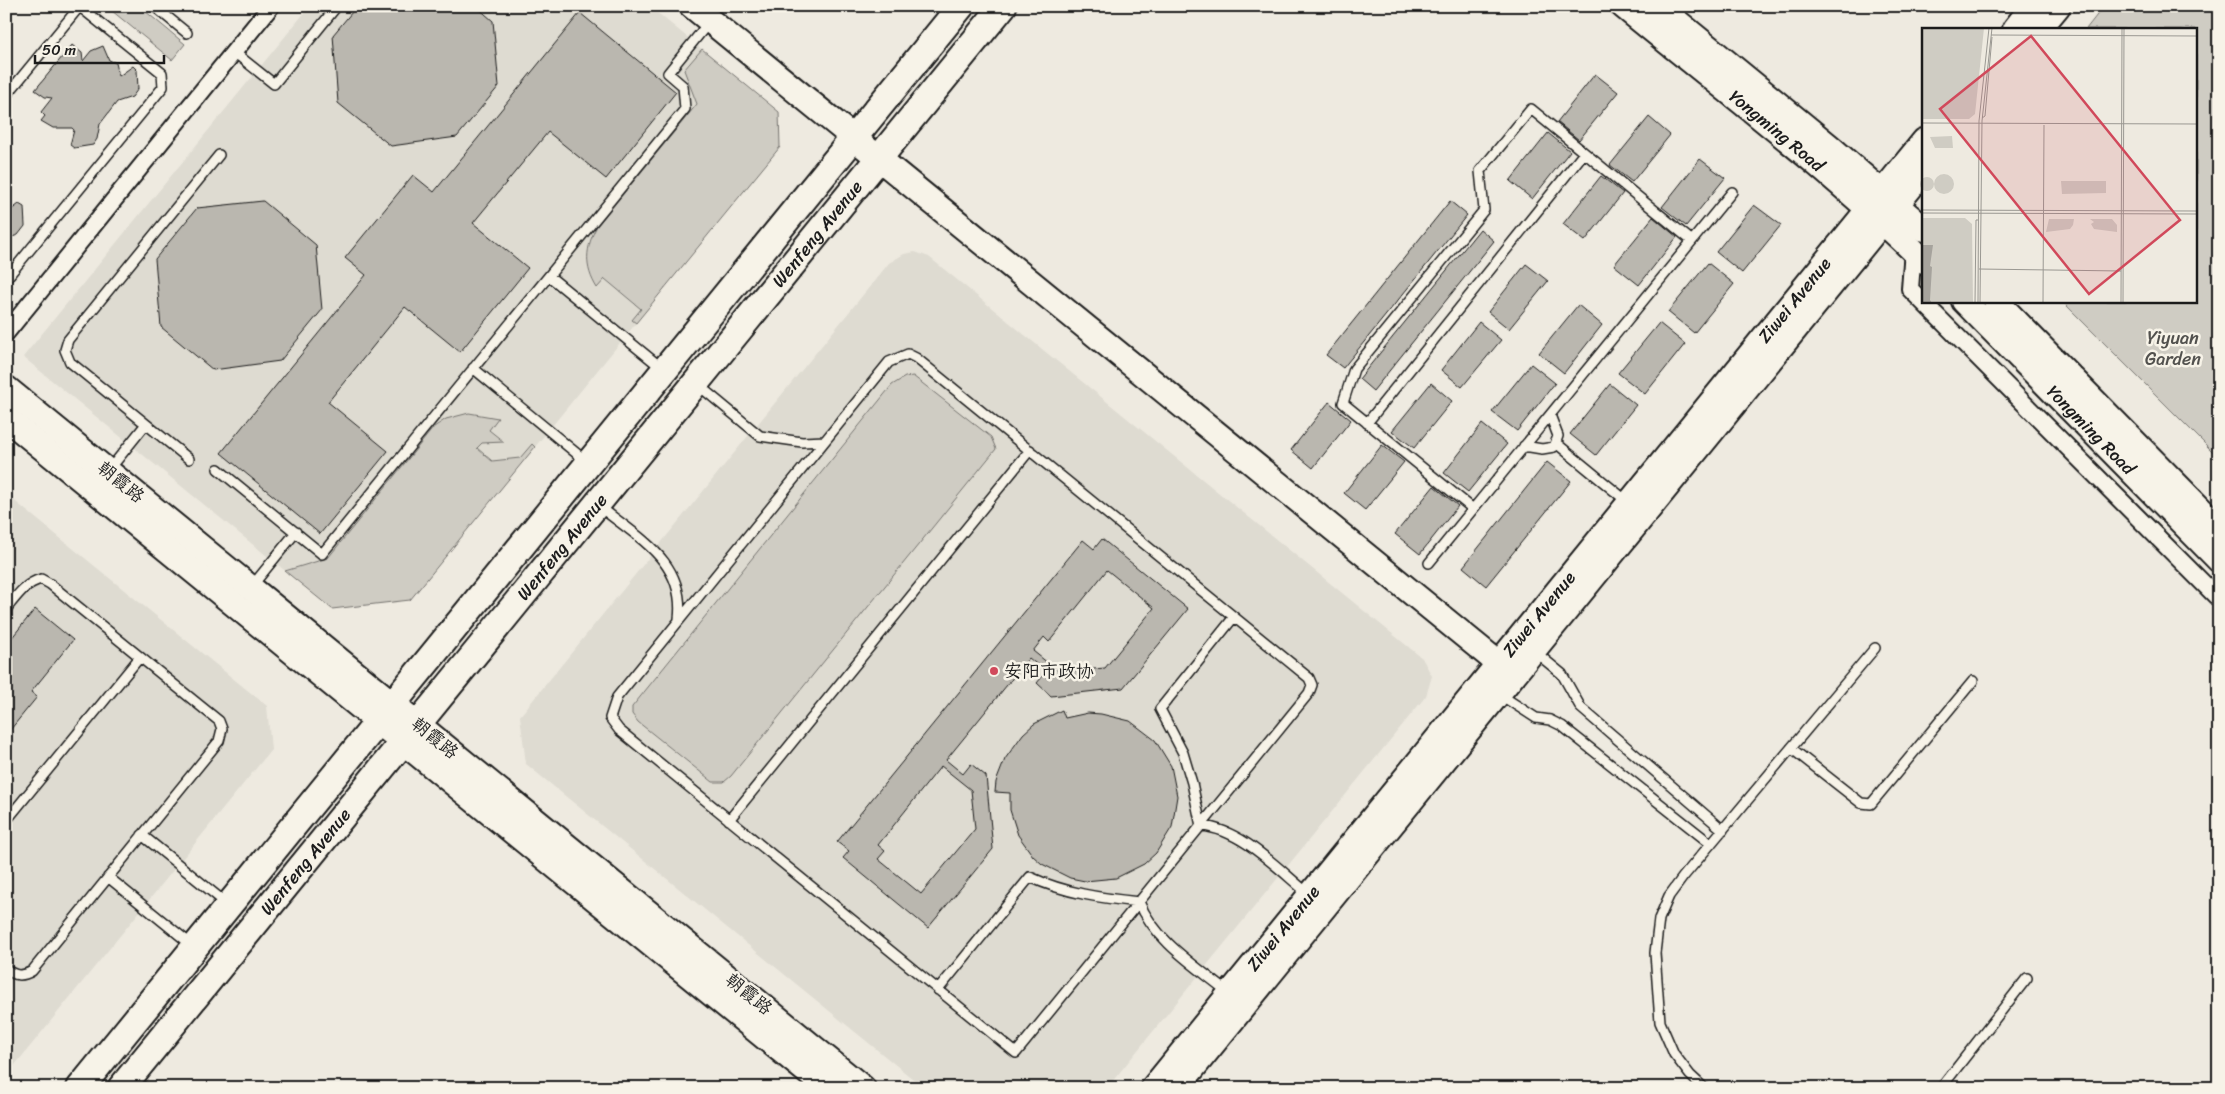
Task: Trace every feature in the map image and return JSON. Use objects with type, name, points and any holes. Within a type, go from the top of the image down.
[{"type":"main road","name":"Wenfeng Avenue","points":[[80,1088],[961,6]]},
{"type":"main road","name":"Wenfeng Avenue","points":[[121,1088],[1003,6]]},
{"type":"street","points":[[6,332],[271,6]]},
{"type":"street","points":[[692,6],[1498,664]]},
{"type":"street","name":"Yongming Road","points":[[1623,6],[1882,207],[1922,228]]},
{"type":"street","name":"Yongming Road","points":[[1658,6],[1882,207],[1918,256]]},
{"type":"street","points":[[2016,28],[2033,6]]},
{"type":"street","points":[[2040,28],[2058,6]]},
{"type":"street","name":"Ziwei Avenue","points":[[1177,1088],[1533,650],[1882,207],[1922,144]]},
{"type":"street","name":"Ziwei Avenue","points":[[1153,1088],[1629,503],[1882,207],[1922,173]]},
{"type":"street","points":[[1918,256],[1910,289],[1922,301]]},
{"type":"street","points":[[1923,302],[2219,600]]},
{"type":"street","name":"Yongming Road","points":[[1965,302],[2219,560]]},
{"type":"street","name":"Yongming Road","points":[[1997,302],[2219,528]]},
{"type":"street","name":"朝霞路","points":[[6,388],[250,588],[386,713]]},
{"type":"street","name":"朝霞路","points":[[6,418],[386,713],[863,1088]]},
{"type":"street","name":"朝霞路","points":[[411,733],[827,1088]]},
{"type":"lane","points":[[6,96],[80,6],[162,74],[163,87],[6,279]]},
{"type":"lane","points":[[154,6],[187,33]]},
{"type":"lane","points":[[234,52],[274,84],[337,6]]},
{"type":"lane","points":[[218,469],[322,554],[685,109],[683,86],[668,73],[710,21]]},
{"type":"lane","points":[[1473,509],[1343,403],[1354,369],[1484,210],[1480,171],[1531,109],[1692,241]]},
{"type":"lane","points":[[1367,423],[1584,153]]},
{"type":"lane","points":[[189,459],[70,362],[65,350],[68,340],[219,154]]},
{"type":"lane","points":[[1429,563],[1732,192]]},
{"type":"lane","points":[[549,276],[665,370]]},
{"type":"lane","points":[[908,354],[916,358],[1030,450],[1309,678],[1312,685],[1309,693],[1016,1053],[619,730],[610,718],[617,697],[889,362],[908,354]]},
{"type":"lane","points":[[473,368],[589,463]]},
{"type":"lane","points":[[696,384],[760,436],[802,442],[825,441]]},
{"type":"lane","points":[[1524,446],[1549,449],[1556,443],[1557,429],[1550,415]]},
{"type":"lane","points":[[108,471],[146,424]]},
{"type":"lane","points":[[1556,443],[1629,503]]},
{"type":"lane","points":[[729,820],[1030,450]]},
{"type":"lane","points":[[597,504],[664,560],[674,576],[680,593],[679,620]]},
{"type":"lane","points":[[250,588],[296,532]]},
{"type":"lane","points":[[6,609],[24,586],[41,579],[50,584],[219,721],[222,729],[218,741],[32,971],[20,975],[6,969]]},
{"type":"lane","points":[[1201,826],[1192,783],[1183,753],[1160,709],[1234,617]]},
{"type":"lane","points":[[1704,1088],[1674,1054],[1660,1022],[1655,953],[1659,919],[1669,896],[1874,648]]},
{"type":"lane","points":[[1533,650],[1562,674],[1581,708],[1723,830]]},
{"type":"lane","points":[[6,821],[140,657]]},
{"type":"lane","points":[[1791,748],[1861,803],[1871,804],[1974,681]]},
{"type":"lane","points":[[1498,694],[1536,718],[1550,720],[1562,726],[1711,844]]},
{"type":"lane","points":[[1201,826],[1224,830],[1240,838],[1310,895]]},
{"type":"lane","points":[[142,835],[229,905]]},
{"type":"lane","points":[[108,877],[195,947]]},
{"type":"lane","points":[[938,990],[1030,877],[1050,886],[1095,898],[1138,902]]},
{"type":"lane","points":[[1138,902],[1146,918],[1164,940],[1230,994]]},
{"type":"lane","points":[[1941,1088],[2028,978]]},
{"type":"shaded area","points":[[310,6],[649,6],[779,112],[780,147],[410,600],[332,609],[23,357]]},
{"type":"shaded area","name":"安阳市政协","points":[[915,252],[929,257],[1422,658],[1432,676],[1426,696],[1107,1088],[924,1088],[526,764],[520,716],[889,263],[904,254]]},
{"type":"shaded area","points":[[6,494],[267,706],[271,750],[6,1076]]},
{"type":"green space","points":[[106,6],[139,6],[185,44],[172,60]]},
{"type":"green space","name":"Yiyuan Garden","points":[[2104,6],[2219,6],[2219,458],[2063,302],[2198,302],[2198,28],[2087,28]]},
{"type":"green space","points":[[702,49],[779,112],[780,147],[636,323],[632,320],[641,309],[605,279],[597,288],[588,265],[588,250],[597,226],[697,104],[684,70]]},
{"type":"green space","points":[[913,376],[991,437],[996,449],[731,776],[724,782],[713,782],[638,722],[632,714],[632,707],[892,385],[905,377]]},
{"type":"green space","points":[[469,413],[498,418],[489,430],[504,442],[482,443],[477,448],[492,461],[520,458],[532,444],[535,447],[410,600],[332,609],[285,571],[328,558],[434,427],[446,419]]},
{"type":"building","points":[[357,6],[476,6],[493,21],[499,86],[457,137],[391,146],[338,103],[333,35]]},
{"type":"building","points":[[580,13],[676,92],[606,179],[548,132],[473,223],[528,268],[460,352],[405,307],[328,402],[388,451],[320,534],[221,453],[366,275],[345,258],[413,175],[434,192]]},
{"type":"building","points":[[72,45],[82,53],[83,61],[91,51],[103,46],[109,60],[116,63],[119,76],[133,66],[137,70],[138,89],[132,97],[117,102],[100,124],[97,139],[93,145],[74,148],[70,145],[74,130],[72,128],[53,128],[41,121],[45,116],[41,112],[52,98],[45,97],[35,90]]},
{"type":"building","points":[[1595,74],[1618,92],[1579,140],[1557,122]]},
{"type":"building","points":[[1649,117],[1670,135],[1632,182],[1610,165]]},
{"type":"building","points":[[1548,133],[1570,151],[1532,199],[1510,181]]},
{"type":"building","points":[[1700,159],[1725,178],[1686,226],[1662,207]]},
{"type":"building","points":[[1601,176],[1623,193],[1585,241],[1563,224]]},
{"type":"building","points":[[263,201],[316,245],[322,310],[280,361],[213,370],[161,327],[155,259],[197,208]]},
{"type":"building","points":[[1450,201],[1467,215],[1343,368],[1326,355]]},
{"type":"building","points":[[19,204],[24,207],[25,226],[18,235],[6,239],[6,214]]},
{"type":"building","points":[[1754,205],[1781,225],[1742,273],[1716,252]]},
{"type":"building","points":[[1653,217],[1677,237],[1639,285],[1614,265]]},
{"type":"building","points":[[1480,229],[1494,241],[1373,391],[1359,379]]},
{"type":"building","points":[[1708,263],[1734,284],[1694,333],[1668,312]]},
{"type":"building","points":[[1526,264],[1548,281],[1509,329],[1488,312]]},
{"type":"building","points":[[1578,305],[1602,325],[1564,373],[1539,353]]},
{"type":"building","points":[[1479,322],[1501,340],[1462,387],[1441,370]]},
{"type":"building","points":[[1659,323],[1685,344],[1645,394],[1618,373]]},
{"type":"building","points":[[1531,364],[1555,383],[1517,431],[1492,412]]},
{"type":"building","points":[[1431,383],[1452,401],[1414,448],[1392,431]]},
{"type":"building","points":[[1610,384],[1636,405],[1596,455],[1570,434]]},
{"type":"building","points":[[1329,402],[1351,420],[1313,468],[1291,450]]},
{"type":"building","points":[[1482,424],[1507,444],[1468,492],[1444,473]]},
{"type":"building","points":[[1382,445],[1404,462],[1365,510],[1344,493]]},
{"type":"building","points":[[1547,462],[1571,481],[1486,586],[1463,567]]},
{"type":"building","points":[[1434,486],[1458,506],[1420,554],[1395,534]]},
{"type":"building","points":[[1102,539],[1188,609],[1123,688],[1051,696],[1037,683],[1046,672],[1029,658],[946,760],[963,774],[971,764],[986,776],[993,849],[928,928],[843,858],[849,851],[837,842],[1083,540],[1094,549]],"holes":[[[1107,570],[1154,608],[1105,668],[1059,672],[1033,651],[1044,637],[1049,642]],[[941,766],[971,790],[975,829],[921,894],[878,859],[885,851],[878,845]]]},
{"type":"building","points":[[35,609],[73,640],[31,692],[37,697],[6,735],[6,645]]},
{"type":"building","points":[[1062,710],[1065,718],[1088,713],[1130,721],[1155,740],[1171,766],[1177,796],[1172,827],[1156,853],[1144,864],[1116,878],[1085,881],[1070,878],[1042,864],[1033,856],[1018,835],[1010,810],[1010,793],[995,792],[996,782],[1005,759],[1023,734],[1034,724]]},
{"type":"place","name":"安阳市政协","points":[[994,671]]}]
